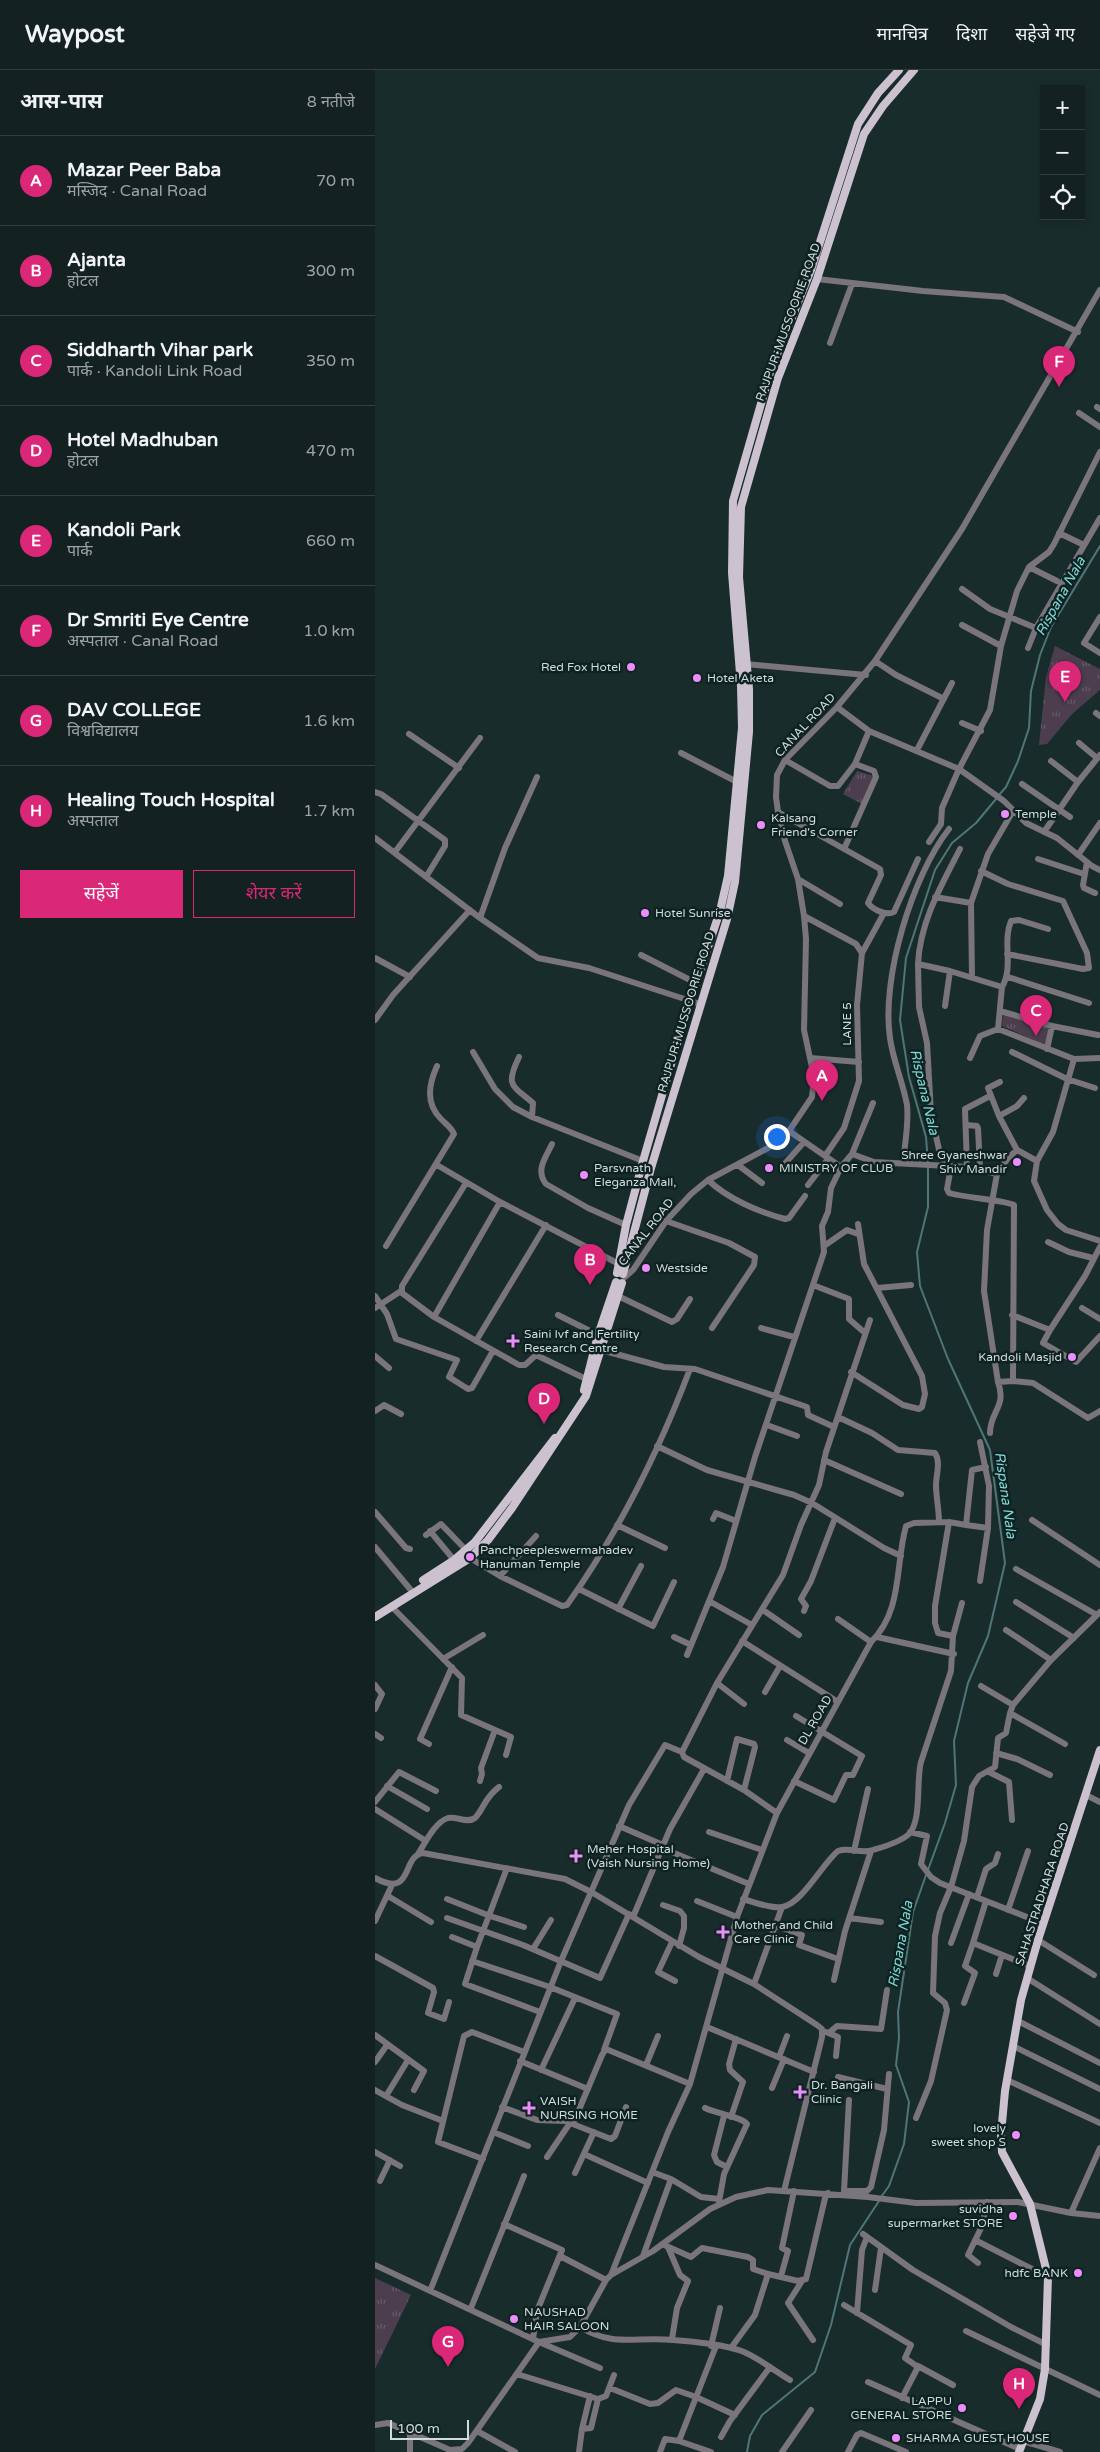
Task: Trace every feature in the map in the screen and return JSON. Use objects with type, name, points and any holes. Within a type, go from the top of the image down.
[{"type":"main road","name":"RAJPUR-MUSSOORIE ROAD","points":[[375,1612],[454,1560],[468,1554],[573,1412],[582,1397],[598,1335],[620,1278],[651,1168],[727,919],[735,882],[741,784],[742,719],[732,574],[733,501],[771,369],[811,270],[858,124],[878,93],[899,70]]},
{"type":"main road","name":"RAJPUR-MUSSOORIE ROAD","points":[[375,1617],[487,1540],[512,1508],[579,1409],[590,1386],[618,1296],[620,1278],[617,1263],[643,1161],[690,1000],[720,911],[728,876],[749,732],[739,577],[741,507],[777,378],[817,279],[865,134],[883,106],[914,70]]},
{"type":"main road","name":"SAHASTRADHARA ROAD","points":[[1019,2451],[1040,2398],[1045,2369],[1048,2278],[1031,2204],[1001,2146],[1007,2080],[1027,1978],[1042,1923],[1100,1750]]},
{"type":"street","points":[[817,279],[852,284],[1004,297],[1078,332]]},
{"type":"street","points":[[830,343],[852,284]]},
{"type":"street","name":"CANAL ROAD","points":[[620,1278],[633,1270],[667,1221],[691,1194],[708,1180],[756,1156],[789,1130],[807,1106],[814,1090],[814,1078],[804,1030],[806,940],[804,916],[798,879],[785,841],[778,812],[776,797],[777,776],[785,760],[866,675],[962,529],[1078,332],[1100,290]]},
{"type":"street","points":[[1079,413],[1100,427]]},
{"type":"street","points":[[929,842],[941,824],[942,808],[959,769],[981,731],[994,696],[1001,646],[1017,591],[1029,567],[1049,552],[1100,452]]},
{"type":"street","points":[[1028,648],[1036,628],[1100,518]]},
{"type":"street","points":[[1059,532],[1084,545]]},
{"type":"street","points":[[1029,567],[1057,581]]},
{"type":"street","points":[[962,589],[990,610],[1036,628]]},
{"type":"street","points":[[1100,617],[1098,625],[1085,640],[1085,646],[1100,653]]},
{"type":"street","points":[[962,625],[1001,646]]},
{"type":"street","points":[[875,661],[896,675],[944,699]]},
{"type":"street","points":[[746,664],[866,675]]},
{"type":"street","points":[[917,750],[952,683]]},
{"type":"street","points":[[837,707],[869,732],[917,750],[959,769],[990,790],[1026,823],[1057,838],[1100,870]]},
{"type":"street","points":[[962,723],[981,731]]},
{"type":"street","points":[[785,760],[834,787],[841,783],[855,764],[869,732]]},
{"type":"street","points":[[409,734],[459,768]]},
{"type":"street","points":[[395,852],[480,738]]},
{"type":"street","points":[[1044,832],[1078,782],[1099,757],[1079,743]]},
{"type":"street","points":[[681,753],[741,784]]},
{"type":"street","points":[[1051,761],[1078,782]]},
{"type":"street","points":[[844,849],[876,777],[874,771],[855,764]]},
{"type":"street","points":[[480,918],[505,848],[537,777]]},
{"type":"street","points":[[1022,784],[1070,817]]},
{"type":"street","points":[[375,792],[381,794],[446,842],[426,878]]},
{"type":"street","points":[[972,977],[971,903],[981,871],[1013,811]]},
{"type":"street","points":[[778,812],[881,870],[868,903],[871,907],[884,913],[890,914],[894,912],[917,859]]},
{"type":"street","points":[[1078,855],[1100,823]]},
{"type":"street","points":[[903,1162],[908,1115],[890,1038],[888,1006],[891,982],[899,939],[921,880],[938,844],[949,829]]},
{"type":"street","points":[[375,838],[480,918],[538,958],[589,968],[700,1004]]},
{"type":"street","points":[[960,848],[935,897],[920,942],[918,964],[919,1007],[927,1042],[931,1114],[940,1154],[948,1166],[947,1189],[949,1193],[991,1201],[1012,1202],[1014,1205],[1013,1381]]},
{"type":"street","points":[[1038,859],[1085,874]]},
{"type":"street","points":[[1087,862],[1084,888],[1095,893]]},
{"type":"street","points":[[981,871],[1008,884],[1063,901],[1087,953],[1089,968],[1083,969],[1007,954]]},
{"type":"street","points":[[798,879],[841,904]]},
{"type":"street","points":[[935,897],[971,903]]},
{"type":"street","points":[[375,1020],[410,977],[470,910]]},
{"type":"street","points":[[804,916],[855,944],[862,953],[884,913]]},
{"type":"street","points":[[998,1028],[1002,987],[1008,977],[1008,932],[1011,920],[1019,920],[1047,929]]},
{"type":"street","name":"LANE 5","points":[[808,1185],[844,1128],[859,1082],[857,1005],[862,953]]},
{"type":"street","points":[[641,955],[696,983]]},
{"type":"street","points":[[375,958],[410,977]]},
{"type":"street","points":[[918,964],[950,970],[1002,987]]},
{"type":"street","points":[[945,1006],[950,970]]},
{"type":"street","points":[[1008,977],[1089,1003]]},
{"type":"street","points":[[1000,1011],[1053,1026],[1098,1035]]},
{"type":"street","points":[[1047,1049],[1053,1026]]},
{"type":"street","points":[[970,1058],[980,1036],[998,1028],[1074,1059],[1100,1058]]},
{"type":"street","points":[[473,1052],[487,1079],[501,1097],[513,1107],[532,1117],[643,1161]]},
{"type":"street","points":[[1012,1052],[1067,1078],[1095,1088]]},
{"type":"street","points":[[519,1057],[513,1070],[513,1084],[517,1092],[533,1103],[532,1117]]},
{"type":"street","points":[[810,1058],[859,1062]]},
{"type":"street","points":[[1074,1059],[1053,1132],[1037,1161],[1035,1181],[1051,1216],[1066,1230],[1100,1241]]},
{"type":"street","points":[[386,1246],[437,1165],[454,1133],[438,1117],[430,1101],[431,1080],[437,1066]]},
{"type":"street","points":[[1000,1082],[988,1088],[999,1116],[1017,1150],[1037,1161]]},
{"type":"street","points":[[967,1167],[966,1108],[991,1096]]},
{"type":"street","points":[[999,1116],[1017,1106],[1024,1098]]},
{"type":"street","points":[[687,1656],[723,1567],[748,1481],[813,1285],[824,1246],[823,1224],[828,1212],[833,1183],[841,1167],[852,1154],[873,1103]]},
{"type":"street","points":[[967,1125],[977,1126],[978,1128],[979,1169]]},
{"type":"street","points":[[789,1130],[841,1167]]},
{"type":"street","points":[[781,1168],[805,1142]]},
{"type":"street","points":[[552,1144],[541,1168],[542,1178],[546,1184],[588,1208],[626,1225]]},
{"type":"street","points":[[990,1433],[992,1419],[1002,1402],[1002,1393],[998,1382],[984,1291],[987,1230],[997,1174],[1003,1164],[1017,1150]]},
{"type":"street","points":[[852,1154],[874,1162],[903,1162],[967,1167],[997,1174]]},
{"type":"street","points":[[437,1165],[500,1202],[617,1263]]},
{"type":"street","points":[[738,1165],[762,1183]]},
{"type":"street","points":[[708,1180],[736,1199],[785,1219],[789,1218],[805,1196]]},
{"type":"street","points":[[378,1307],[401,1291],[466,1183]]},
{"type":"street","points":[[434,1317],[500,1202]]},
{"type":"street","points":[[667,1221],[729,1243],[755,1257],[754,1265],[712,1328]]},
{"type":"street","points":[[851,1372],[903,1405],[919,1409],[922,1407],[925,1394],[922,1376],[898,1333],[864,1264],[858,1224]]},
{"type":"street","points":[[476,1341],[546,1225]]},
{"type":"street","points":[[824,1246],[847,1230],[858,1234]]},
{"type":"street","points":[[1048,1242],[1069,1252],[1093,1258]]},
{"type":"street","points":[[1100,1247],[1085,1276],[1043,1343],[1076,1362],[1100,1336]]},
{"type":"street","points":[[813,1285],[849,1299],[849,1319],[865,1333]]},
{"type":"street","points":[[877,1288],[911,1285]]},
{"type":"street","points":[[401,1291],[403,1295],[434,1317],[522,1366],[536,1355],[587,1379]]},
{"type":"street","points":[[375,1296],[378,1307],[387,1314],[396,1339],[457,1360],[449,1377],[468,1389],[472,1388],[493,1351]]},
{"type":"street","points":[[618,1296],[672,1322],[677,1319],[690,1299]]},
{"type":"street","points":[[1081,1308],[1100,1319]]},
{"type":"street","points":[[558,1314],[598,1335]]},
{"type":"street","points":[[1012,1315],[1050,1330]]},
{"type":"street","points":[[682,1752],[717,1683],[783,1575],[801,1524],[812,1503],[821,1479],[824,1460],[834,1427],[870,1320]]},
{"type":"street","points":[[761,1328],[795,1337]]},
{"type":"street","points":[[601,1350],[664,1367],[690,1369],[807,1407],[808,1415],[834,1427]]},
{"type":"street","points":[[375,1356],[389,1368]]},
{"type":"street","points":[[454,1560],[428,1533],[441,1524],[468,1554],[500,1576],[563,1606],[567,1605],[579,1589],[617,1525],[673,1413],[690,1369]]},
{"type":"street","points":[[998,1382],[1033,1382],[1087,1418],[1100,1411]]},
{"type":"street","points":[[375,1411],[384,1405],[401,1414]]},
{"type":"street","points":[[838,1417],[872,1433],[898,1450],[935,1453],[938,1460],[936,1487],[939,1502],[939,1522]]},
{"type":"street","points":[[767,1425],[797,1436]]},
{"type":"street","points":[[980,1442],[989,1486],[989,1528],[980,1581]]},
{"type":"street","points":[[657,1446],[707,1470],[794,1495],[812,1503],[884,1548],[901,1556]]},
{"type":"street","points":[[824,1460],[901,1494]]},
{"type":"street","points":[[966,1524],[972,1470],[986,1467]]},
{"type":"street","points":[[375,1512],[406,1548],[410,1549]]},
{"type":"street","points":[[713,1519],[716,1513],[737,1521]]},
{"type":"street","points":[[805,1611],[807,1606],[801,1599],[811,1581],[835,1518]]},
{"type":"street","points":[[1032,1520],[1100,1565]]},
{"type":"street","points":[[949,1522],[934,1615],[938,1633],[953,1636]]},
{"type":"street","name":"DL ROAD","points":[[611,2275],[690,2084],[737,1917],[777,1813],[871,1642],[877,1637],[889,1616],[900,1574],[906,1526],[914,1523],[949,1522],[989,1528]]},
{"type":"street","points":[[617,1525],[665,1548]]},
{"type":"street","points":[[500,1576],[536,1536]]},
{"type":"street","points":[[375,1547],[410,1589]]},
{"type":"street","points":[[618,1609],[641,1566]]},
{"type":"street","points":[[916,2118],[931,2080],[947,2010],[945,2003],[933,1993],[933,1962],[937,1924],[951,1887],[964,1841],[973,1787],[979,1776],[995,1767],[998,1738],[1006,1733],[1013,1705],[1051,1660],[1099,1614],[1015,1569]]},
{"type":"street","points":[[579,1589],[653,1626],[675,1582]]},
{"type":"street","points":[[709,1601],[752,1625]]},
{"type":"street","points":[[1016,1602],[1074,1638]]},
{"type":"street","points":[[743,1899],[782,1907],[793,1901],[838,1851],[871,1851],[903,1838],[911,1832],[918,1805],[919,1770],[951,1671],[953,1636],[962,1603]]},
{"type":"street","points":[[391,1606],[463,1680],[461,1715],[511,1738],[506,1755]]},
{"type":"street","points":[[763,1610],[799,1635]]},
{"type":"street","points":[[837,1619],[871,1642]]},
{"type":"street","points":[[1007,1630],[1051,1660]]},
{"type":"street","points":[[443,1659],[483,1635]]},
{"type":"street","points":[[674,1637],[691,1645]]},
{"type":"street","points":[[877,1637],[953,1654]]},
{"type":"street","points":[[742,1641],[838,1702]]},
{"type":"street","points":[[765,1692],[780,1666]]},
{"type":"street","points":[[429,1744],[420,1739],[452,1668]]},
{"type":"street","points":[[717,1683],[744,1704]]},
{"type":"street","points":[[375,1685],[382,1694],[375,1709]]},
{"type":"street","points":[[981,1686],[1013,1705]]},
{"type":"street","points":[[1010,1713],[1065,1744]]},
{"type":"street","points":[[794,1781],[834,1800],[846,1775],[853,1775],[862,1755],[796,1716]]},
{"type":"street","points":[[480,1781],[483,1774],[481,1768],[495,1730]]},
{"type":"street","points":[[727,1781],[737,1739],[754,1744],[755,1747],[743,1790]]},
{"type":"street","points":[[787,1740],[809,1753]]},
{"type":"street","points":[[430,2292],[561,1961],[593,1893],[619,1826],[633,1796],[665,1745],[682,1752],[684,1757],[743,1790],[777,1813]]},
{"type":"street","points":[[997,1753],[1017,1759],[1050,1775]]},
{"type":"street","points":[[447,1918],[533,1949],[601,1978],[673,1822],[704,1769]]},
{"type":"street","points":[[375,1802],[397,1773],[402,1772],[436,1791]]},
{"type":"street","points":[[989,1772],[1009,1782],[1012,1820]]},
{"type":"street","points":[[387,1786],[427,1809]]},
{"type":"street","points":[[375,1921],[392,1885],[403,1878],[426,1841],[446,1819],[468,1820],[475,1818],[487,1798],[499,1787]]},
{"type":"street","points":[[854,1851],[869,1789]]},
{"type":"street","points":[[1086,1795],[1100,1802]]},
{"type":"street","points":[[375,1809],[426,1841]]},
{"type":"street","points":[[619,1826],[749,1884]]},
{"type":"street","points":[[709,1832],[762,1850]]},
{"type":"street","points":[[911,1832],[927,1836],[921,1864],[931,1877],[951,1887],[1042,1923]]},
{"type":"street","points":[[834,1980],[849,1918],[871,1851]]},
{"type":"street","points":[[1008,1910],[1027,1851]]},
{"type":"street","points":[[418,1854],[423,1853],[565,1879],[631,1915],[679,1946],[754,1984],[808,2018],[826,2032],[838,2037],[836,2056]]},
{"type":"street","points":[[977,1897],[986,1869],[995,1863],[998,1854]]},
{"type":"street","points":[[507,1868],[465,1984],[540,2012]]},
{"type":"street","points":[[375,1878],[392,1885]]},
{"type":"street","points":[[951,1943],[969,1894]]},
{"type":"street","points":[[388,1896],[431,1922]]},
{"type":"street","points":[[447,1899],[524,1927]]},
{"type":"street","points":[[964,2003],[975,1973],[965,1966],[987,1901]]},
{"type":"street","points":[[697,1902],[737,1917]]},
{"type":"street","points":[[663,1905],[683,1914],[684,1928],[679,1946]]},
{"type":"street","points":[[754,1984],[782,1907]]},
{"type":"street","points":[[849,1918],[881,1922]]},
{"type":"street","points":[[533,1949],[551,1920]]},
{"type":"street","points":[[775,1926],[802,1935],[799,1945],[838,1960]]},
{"type":"street","points":[[452,1937],[477,1947]]},
{"type":"street","points":[[1038,1940],[1094,1975]]},
{"type":"street","points":[[672,1942],[658,1972],[675,1981]]},
{"type":"street","points":[[973,1943],[1030,1966]]},
{"type":"street","points":[[996,1974],[1003,1955]]},
{"type":"street","points":[[375,1956],[433,1988],[435,1992],[428,2014],[444,2019],[449,2002]]},
{"type":"street","points":[[472,1961],[550,1987],[618,2015],[589,2089],[572,2123],[547,2157]]},
{"type":"street","points":[[1027,1978],[1100,2024]]},
{"type":"street","points":[[784,2191],[826,2032],[837,2026],[881,2029],[887,1990]]},
{"type":"street","points":[[541,2070],[575,1998]]},
{"type":"street","points":[[1018,2021],[1100,2062]]},
{"type":"street","points":[[707,2027],[814,2072]]},
{"type":"street","points":[[483,2159],[438,2142],[467,2033],[471,2032],[524,2052]]},
{"type":"street","points":[[375,2035],[424,2072],[414,2090]]},
{"type":"street","points":[[646,2065],[659,2036]]},
{"type":"street","points":[[772,2088],[787,2036]]},
{"type":"street","points":[[727,2167],[717,2162],[714,2155],[743,2082],[731,2070],[729,2064],[736,2039]]},
{"type":"street","points":[[375,2062],[387,2045]]},
{"type":"street","points":[[1013,2046],[1100,2089]]},
{"type":"street","points":[[605,2050],[610,2050],[690,2084]]},
{"type":"street","points":[[386,2096],[408,2060]]},
{"type":"street","points":[[520,2061],[589,2089]]},
{"type":"street","points":[[826,2194],[844,2191],[867,2191],[871,2187],[884,2130],[889,2074]]},
{"type":"street","points":[[838,2077],[887,2089]]},
{"type":"street","points":[[1007,2080],[1100,2123]]},
{"type":"street","points":[[375,2090],[424,2115],[443,2121]]},
{"type":"street","points":[[844,2191],[849,2100]]},
{"type":"street","points":[[502,2107],[537,2120],[572,2123],[613,2139],[626,2107]]},
{"type":"street","points":[[705,2108],[746,2122],[747,2127],[727,2167],[719,2202]]},
{"type":"street","points":[[493,2132],[529,2146]]},
{"type":"street","points":[[575,2173],[593,2132]]},
{"type":"street","points":[[1071,2213],[1100,2148]]},
{"type":"street","points":[[375,2152],[401,2166]]},
{"type":"street","points":[[584,2154],[648,2183]]},
{"type":"street","points":[[379,2181],[390,2160]]},
{"type":"street","points":[[652,2172],[671,2179],[701,2197],[719,2202]]},
{"type":"street","points":[[471,2308],[525,2176]]},
{"type":"street","points":[[643,2256],[671,2179]]},
{"type":"street","points":[[781,2276],[788,2251],[782,2248],[794,2191]]},
{"type":"street","points":[[536,2341],[569,2337],[579,2327],[606,2280],[611,2275],[665,2245],[719,2202],[753,2192],[794,2191],[915,2203],[987,2202],[1031,2204],[1071,2213],[1100,2216]]},
{"type":"street","points":[[813,2340],[788,2303],[808,2275],[826,2194]]},
{"type":"street","points":[[978,2263],[968,2256],[982,2226],[987,2202]]},
{"type":"street","points":[[375,2424],[388,2423],[455,2452],[468,2443],[517,2374],[536,2341],[540,2302],[562,2250],[504,2224]]},
{"type":"street","points":[[857,2313],[865,2235],[881,2248],[1011,2327],[1047,2345]]},
{"type":"street","points":[[975,2240],[1048,2278]]},
{"type":"street","points":[[665,2245],[691,2257],[702,2248],[748,2257],[753,2260],[753,2269],[802,2281]]},
{"type":"street","points":[[665,2245],[681,2275],[688,2281],[677,2308],[672,2339]]},
{"type":"street","points":[[875,2290],[881,2248]]},
{"type":"street","points":[[560,2256],[606,2280]]},
{"type":"street","points":[[375,2265],[430,2292],[471,2308],[536,2341],[601,2368]]},
{"type":"street","points":[[731,2348],[755,2315],[768,2274]]},
{"type":"street","points":[[844,2305],[910,2345],[905,2358],[953,2385]]},
{"type":"street","points":[[679,2442],[713,2346],[720,2308]]},
{"type":"street","points":[[579,2327],[603,2338],[621,2340],[672,2339],[731,2348],[748,2354],[790,2380]]},
{"type":"street","points":[[966,2331],[1100,2395]]},
{"type":"street","points":[[903,2398],[918,2366]]},
{"type":"street","points":[[721,2437],[770,2367]]},
{"type":"street","points":[[517,2374],[598,2399],[606,2396],[614,2375]]},
{"type":"street","points":[[869,2382],[1019,2451]]},
{"type":"street","points":[[610,2388],[650,2404],[658,2403],[676,2390],[735,2415]]},
{"type":"street","points":[[579,2452],[582,2428],[590,2396]]},
{"type":"street","points":[[582,2428],[591,2428],[598,2399]]},
{"type":"street","points":[[784,2452],[811,2410]]},
{"type":"street","points":[[410,2431],[410,2452]]},
{"type":"street","points":[[477,2431],[515,2452]]},
{"type":"street","points":[[848,2452],[857,2434],[861,2433],[906,2452]]},
{"type":"street","points":[[660,2452],[665,2439],[709,2452]]},
{"type":"street","points":[[1023,2440],[1060,2452]]},
{"type":"green space","points":[[1055,646],[1100,669],[1100,690],[1072,714],[1047,744],[1039,745],[1046,677]]},
{"type":"green space","points":[[857,771],[874,776],[862,804],[843,794]]},
{"type":"green space","points":[[1003,1015],[1049,1027],[1045,1045],[1002,1026]]},
{"type":"green space","points":[[375,2278],[411,2295],[375,2369]]},
{"type":"waterway","name":"Rispana Nala","points":[[999,795],[1006,787],[1018,761],[1029,728],[1031,691],[1040,655],[1051,627],[1100,546]]},
{"type":"waterway","name":"Rispana Nala","points":[[928,1163],[926,1137],[909,1077],[900,1020],[906,958],[935,870],[952,843],[976,823],[996,799]]},
{"type":"waterway","name":"Rispana Nala","points":[[928,1167],[928,1207],[917,1252],[920,1286],[948,1359],[990,1450],[1005,1563],[988,1636],[968,1683],[954,1741],[956,1785],[928,1870]]},
{"type":"waterway","name":"Rispana Nala","points":[[881,2197],[889,2186],[904,2144],[909,2102],[896,2065],[899,2038],[898,2012],[913,1912],[926,1875]]},
{"type":"waterway","name":"Rispana Nala","points":[[747,2452],[750,2436],[762,2415],[815,2372],[831,2325],[850,2245],[879,2201]]},
{"type":"place","name":"Dr Smriti Eye Centre","points":[[1059,387]]},
{"type":"place","name":"Red Fox Hotel","points":[[631,667]]},
{"type":"place","name":"Hotel Aketa","points":[[697,678]]},
{"type":"place","name":"Kandoli Park","points":[[1065,702]]},
{"type":"place","name":"Temple","points":[[1005,814]]},
{"type":"place","name":"Kalsang Friend's Corner","points":[[761,825]]},
{"type":"place","name":"Hotel Sunrise","points":[[645,913]]},
{"type":"place","name":"Siddharth Vihar park","points":[[1036,1036]]},
{"type":"place","name":"Mazar Peer Baba","points":[[822,1101]]},
{"type":"place","name":"Shree Gyaneshwar Shiv Mandir","points":[[1017,1162]]},
{"type":"place","name":"MINISTRY OF CLUB","points":[[769,1168]]},
{"type":"place","name":"Parsvnath Eleganza Mall,","points":[[584,1175]]},
{"type":"place","name":"Westside","points":[[646,1268]]},
{"type":"place","name":"Ajanta","points":[[590,1285]]},
{"type":"place","name":"Saini Ivf and Fertility Research Centre","points":[[513,1341]]},
{"type":"place","name":"Kandoli Masjid","points":[[1072,1357]]},
{"type":"place","name":"Hotel Madhuban","points":[[544,1424]]},
{"type":"place","name":"Panchpeepleswermahadev Hanuman Temple","points":[[470,1557]]},
{"type":"place","name":"Meher Hospital (Vaish Nursing Home)","points":[[576,1856]]},
{"type":"place","name":"Mother and Child Care Clinic","points":[[723,1932]]},
{"type":"place","name":"Dr. Bangali Clinic","points":[[800,2092]]},
{"type":"place","name":"VAISH NURSING HOME","points":[[529,2108]]},
{"type":"place","name":"lovely sweet shop S","points":[[1016,2135]]},
{"type":"place","name":"suvidha supermarket STORE","points":[[1013,2216]]},
{"type":"place","name":"hdfc BANK","points":[[1078,2273]]},
{"type":"place","name":"NAUSHAD HAIR SALOON","points":[[514,2319]]},
{"type":"place","name":"DAV COLLEGE","points":[[448,2367]]},
{"type":"place","name":"LAPPU GENERAL STORE","points":[[962,2408]]},
{"type":"place","name":"Healing Touch Hospital","points":[[1019,2409]]},
{"type":"place","name":"SHARMA GUEST HOUSE","points":[[896,2438]]}]
